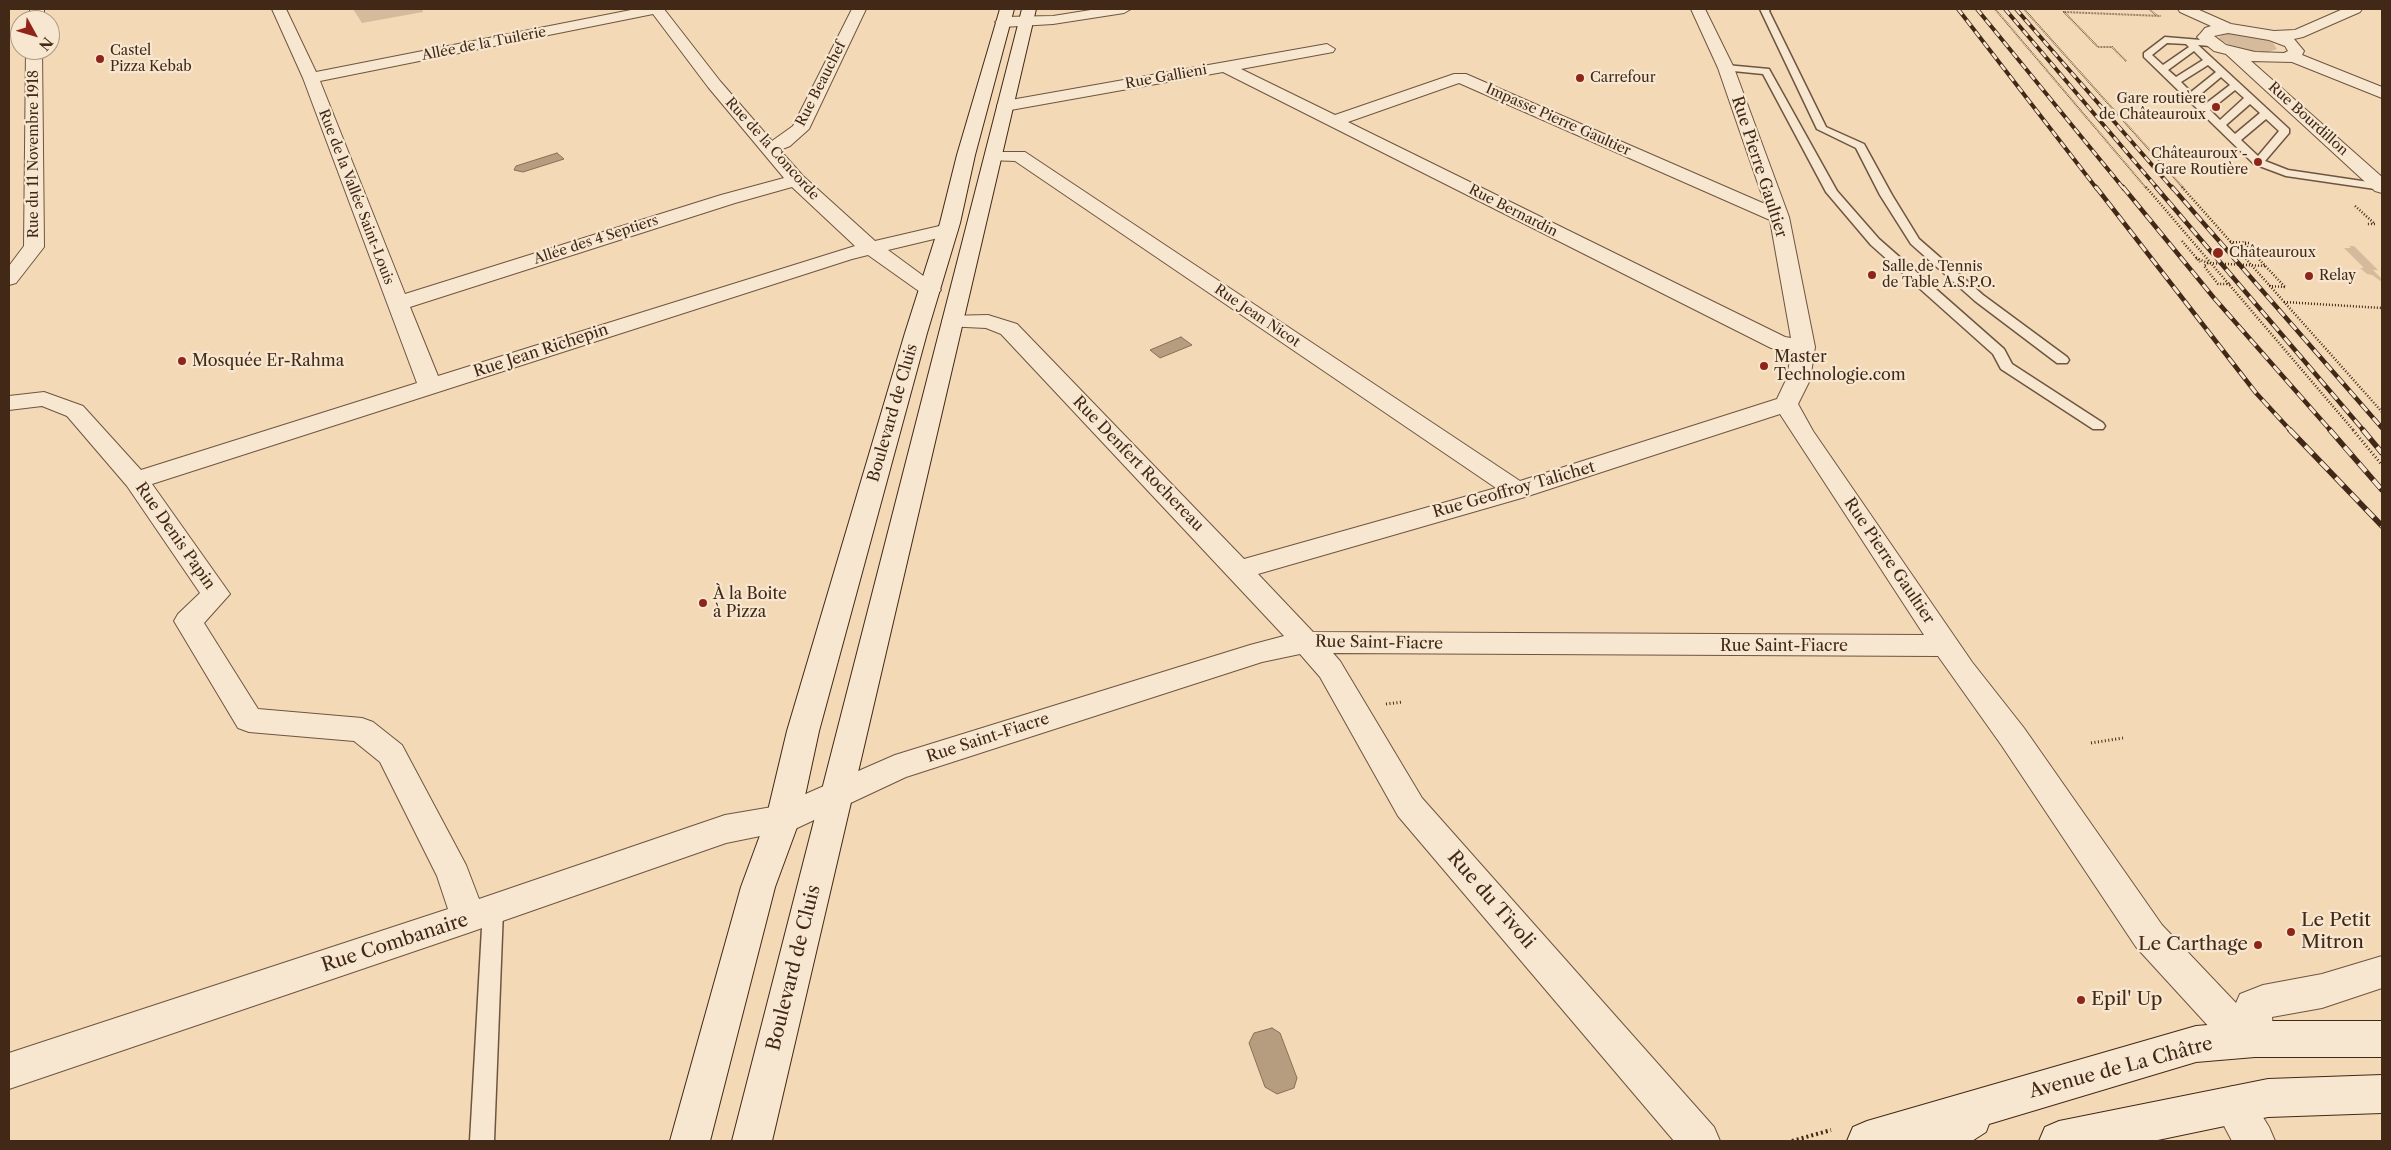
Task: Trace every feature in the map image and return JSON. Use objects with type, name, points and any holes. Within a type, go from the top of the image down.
[{"type":"street","name":"Rue de la Vallée Saint-Louis","points":[[279,9],[311,78],[430,386]]},
{"type":"street","name":"Allée de la Tuilerie","points":[[311,78],[657,9]]},
{"type":"street","name":"Rue de la Concorde","points":[[657,9],[714,84],[796,180],[869,247],[930,290]]},
{"type":"street","name":"Rue Beauchef","points":[[770,148],[784,142],[800,128],[859,9]]},
{"type":"street","points":[[1016,15],[1053,20],[1124,9]]},
{"type":"street","name":"Rue Pierre Gaultier","points":[[1698,9],[1726,68],[1779,217],[1804,347],[1798,380],[1786,404],[1801,431],[1946,646],[2013,737],[2149,936],[2224,1017],[2255,1039]]},
{"type":"street","points":[[2185,9],[2228,28],[2274,36],[2298,34],[2355,9]]},
{"type":"street","name":"Boulevard de Cluis","points":[[752,1141],[994,156],[1005,106],[1016,15]]},
{"type":"street","name":"Boulevard de Cluis","points":[[690,1141],[758,887],[782,819],[803,731],[930,290],[1016,15]]},
{"type":"street","points":[[2228,28],[2207,32],[2205,37],[2210,43],[2233,53],[2266,58],[2292,56],[2382,93]]},
{"type":"street","points":[[2274,36],[2294,47],[2296,51],[2292,56]]},
{"type":"street","name":"Rue Gallieni","points":[[1005,106],[1327,49]]},
{"type":"street","name":"Rue Bourdillon","points":[[2233,53],[2382,187]]},
{"type":"street","name":"Rue Bourdillon","points":[[2266,58],[2266,66],[2273,77],[2382,175]]},
{"type":"street","name":"Rue du 11 Novembre 1918","points":[[9,279],[34,247],[34,60]]},
{"type":"street","name":"Rue Bernardin","points":[[1226,66],[1779,344],[1804,347]]},
{"type":"street","name":"Impasse Pierre Gaultier","points":[[1334,121],[1460,77],[1779,217]]},
{"type":"street","name":"Rue Jean Nicot","points":[[994,156],[1019,156],[1516,491]]},
{"type":"street","name":"Allée des 4 Septiers","points":[[397,304],[728,199],[796,180]]},
{"type":"street","name":"Rue Jean Richepin","points":[[136,480],[869,247],[948,230]]},
{"type":"street","name":"Rue Denfert Rochereau","points":[[953,321],[988,322],[1009,329],[1306,642]]},
{"type":"street","name":"Rue Denis Papin","points":[[9,403],[44,399],[75,410],[136,480],[216,594],[188,621],[249,720],[362,730],[391,754],[454,875],[480,914]]},
{"type":"street","name":"Rue Geoffroy Talichet","points":[[1240,571],[1264,562],[1516,491],[1786,404]]},
{"type":"street","name":"Rue Saint-Fiacre","points":[[837,796],[895,768],[1260,652],[1306,642],[1946,646]]},
{"type":"street","name":"Rue du Tivoli","points":[[1306,642],[1330,669],[1410,807],[1700,1141]]},
{"type":"street","points":[[782,819],[837,796]]},
{"type":"street","name":"Rue Combanaire","points":[[9,1071],[480,914],[726,829],[782,819]]},
{"type":"street","points":[[2255,1039],[2252,1006],[2263,1002],[2322,991],[2382,972]]},
{"type":"street","name":"Avenue de La Châtre","points":[[1867,1141],[2196,1044],[2255,1039],[2382,1040]]},
{"type":"street","points":[[2059,1141],[2268,1098],[2382,1094]]},
{"type":"street","points":[[1938,1141],[1992,1104]]},
{"type":"street","points":[[2234,1105],[2255,1141]]},
{"type":"lane","points":[[1753,9],[1765,9],[1822,129],[1860,146],[1886,195],[1916,241],[1979,298],[2062,360]]},
{"type":"lane","points":[[2210,43],[2192,44],[2165,40],[2147,55],[2258,162],[2286,173],[2382,187]]},
{"type":"lane","points":[[2192,44],[2285,131],[2258,162]]},
{"type":"lane","points":[[2163,70],[2192,44]]},
{"type":"lane","points":[[2175,82],[2209,60]]},
{"type":"lane","points":[[1726,68],[1766,70],[1832,192],[1875,242],[1999,352],[2006,366],[2098,426]]},
{"type":"lane","points":[[2191,97],[2222,72]]},
{"type":"lane","points":[[2204,110],[2236,85]]},
{"type":"lane","points":[[2220,125],[2250,98]]},
{"type":"lane","points":[[2235,140],[2266,113]]},
{"type":"lane","points":[[480,914],[482,1141]]},
{"type":"path","points":[[1995,9],[2382,465]]},
{"type":"path","points":[[2024,9],[2268,286],[2382,412]]},
{"type":"path","points":[[2149,9],[2158,16]]},
{"type":"path","points":[[2194,242],[2182,241],[2196,258],[2210,263],[2266,266]]},
{"type":"path","points":[[2229,242],[2249,243]]},
{"type":"path","points":[[2244,242],[2284,286],[2268,286]]},
{"type":"path","points":[[2250,265],[2255,265],[2251,261],[2255,265]]},
{"type":"path","points":[[2210,263],[2204,266],[2218,284],[2230,284]]},
{"type":"path","points":[[2283,302],[2382,308]]},
{"type":"path","points":[[2091,743],[2123,738]]},
{"type":"shaded area","points":[[353,9],[422,9],[423,12],[362,23]]},
{"type":"shaded area","points":[[2232,33],[2259,37],[2273,43],[2277,49],[2268,52],[2251,52],[2232,47],[2218,38],[2224,34]]},
{"type":"shaded area","points":[[557,153],[564,159],[523,172],[514,170],[516,166]]},
{"type":"shaded area","points":[[2349,246],[2354,246],[2378,270],[2373,270],[2382,279],[2382,282],[2360,268],[2364,268],[2344,248],[2351,248]]},
{"type":"shaded area","points":[[1181,337],[1192,345],[1160,358],[1150,350]]},
{"type":"shaded area","points":[[1272,1028],[1280,1033],[1297,1078],[1294,1088],[1277,1094],[1265,1087],[1249,1043],[1254,1033]]},
{"type":"railway","points":[[1958,9],[2097,189]]},
{"type":"railway","points":[[1977,9],[2124,189]]},
{"type":"railway","points":[[2005,9],[2158,189]]},
{"type":"railway","points":[[2016,9],[2173,189]]},
{"type":"railway","points":[[2096,187],[2256,393],[2291,431]]},
{"type":"railway","points":[[2123,187],[2214,298],[2331,431]]},
{"type":"railway","points":[[2156,187],[2364,431]]},
{"type":"railway","points":[[2172,187],[2382,428]]},
{"type":"railway","points":[[2290,430],[2382,526]]},
{"type":"railway","points":[[2330,430],[2382,490]]},
{"type":"railway","points":[[2363,430],[2382,453]]},
{"type":"place","name":"Castel Pizza Kebab","points":[[100,59]]},
{"type":"place","name":"Carrefour","points":[[1580,78]]},
{"type":"place","name":"Gare routière de Châteauroux","points":[[2216,107]]},
{"type":"place","name":"Châteauroux - Gare Routière","points":[[2258,162]]},
{"type":"place","name":"Châteauroux","points":[[2218,253]]},
{"type":"place","name":"Salle de Tennis de Table A.S.P.O.","points":[[1872,275]]},
{"type":"place","name":"Relay","points":[[2309,276]]},
{"type":"place","name":"Mosquée Er-Rahma","points":[[182,361]]},
{"type":"place","name":"Master Technologie.com","points":[[1764,366]]},
{"type":"place","name":"À la Boite à Pizza","points":[[703,603]]},
{"type":"place","name":"Le Petit Mitron","points":[[2291,932]]},
{"type":"place","name":"Le Carthage","points":[[2258,945]]},
{"type":"place","name":"Epil' Up","points":[[2081,1000]]}]
